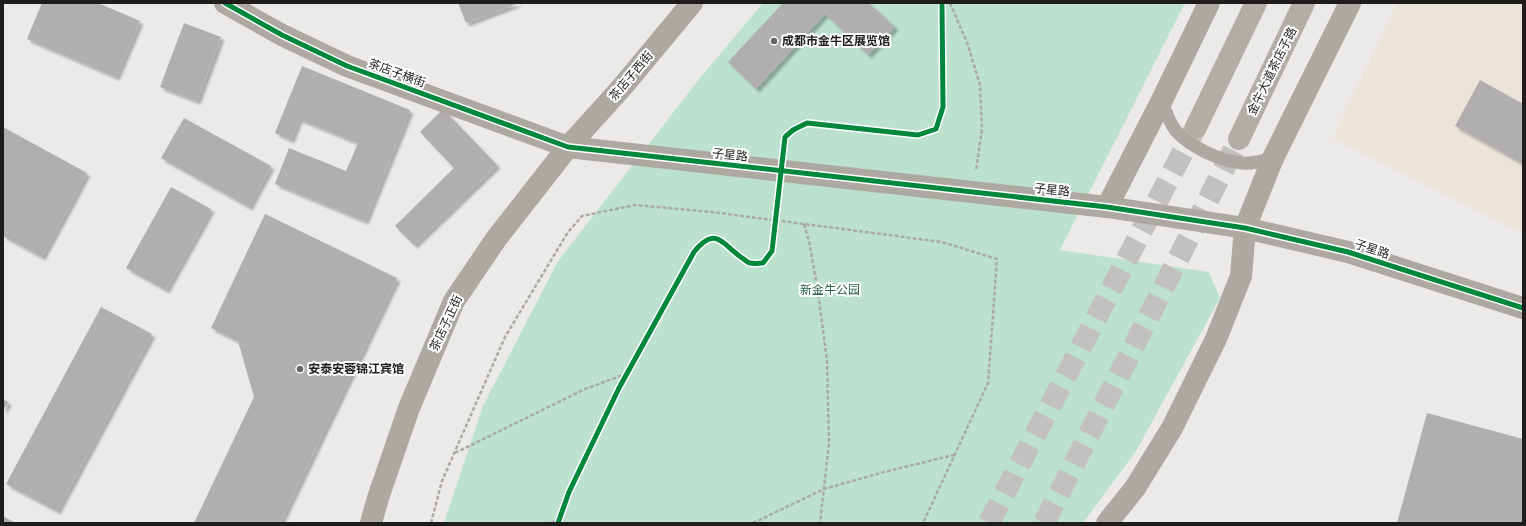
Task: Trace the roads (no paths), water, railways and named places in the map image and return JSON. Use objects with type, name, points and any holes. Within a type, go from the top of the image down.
[{"type":"highway","points":[[1196,127],[1256,3]]},
{"type":"highway","name":"金牛大道茶店子路","points":[[1238,139],[1304,3]]},
{"type":"main road","name":"茶店子西街","points":[[568,147],[623,86],[692,3]]},
{"type":"main road","points":[[1107,206],[1162,100],[1209,3]]},
{"type":"main road","points":[[1245,228],[1273,158],[1350,3]]},
{"type":"main road","name":"茶店子正街","points":[[371,523],[409,408],[454,301],[496,239],[568,147]]},
{"type":"street","name":"茶店子横街","points":[[225,3],[282,35],[347,66],[568,147]]},
{"type":"street","name":"子星路","points":[[568,147],[1107,206],[1245,228],[1348,252],[1523,308]]},
{"type":"street","points":[[1107,523],[1134,488],[1172,428],[1216,340],[1241,276],[1245,228]]},
{"type":"lane","points":[[1162,100],[1168,116],[1176,130],[1190,142],[1206,152],[1223,159],[1243,163],[1257,162],[1273,158]]},
{"type":"tunnel","points":[[989,523],[1196,127]]},
{"type":"tunnel","points":[[1044,523],[1239,139]]},
{"type":"place","name":"成都市金牛区展览馆","points":[[774,41]]},
{"type":"place","name":"安泰安蓉锦江宾馆","points":[[300,369]]},
{"type":"park label","name":"新金牛公园","points":[[830,290]]}]
